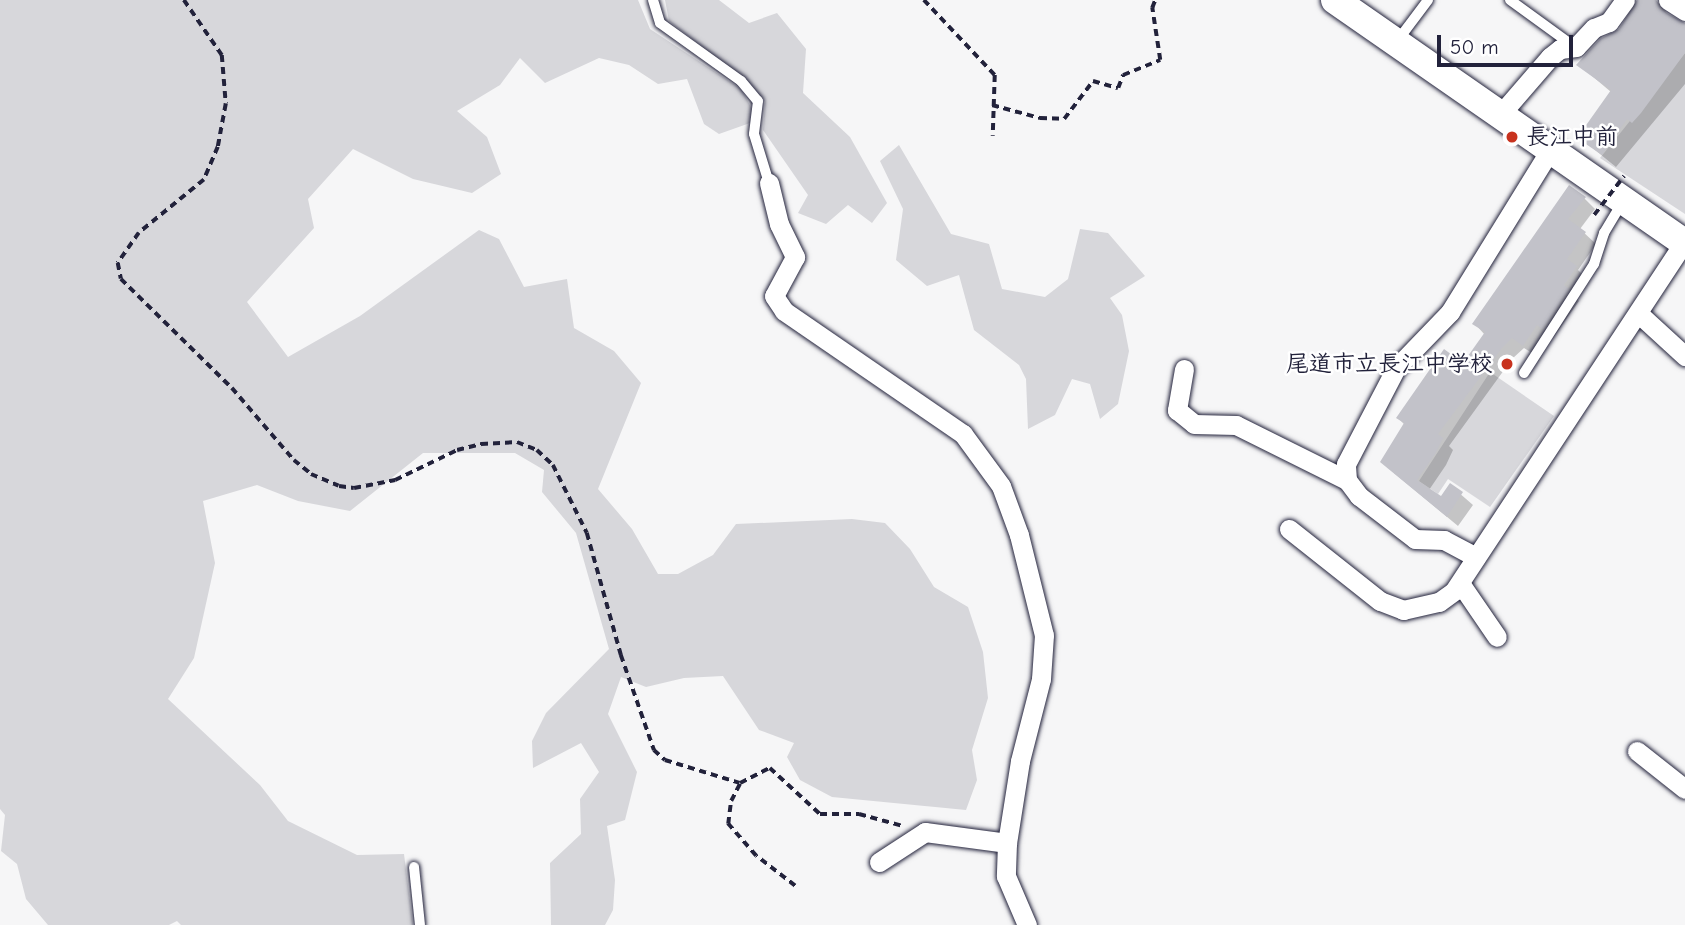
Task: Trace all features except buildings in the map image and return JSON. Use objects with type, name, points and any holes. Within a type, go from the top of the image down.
[{"type":"main road","points":[[1335,0],[1549,152],[1624,188],[1684,243]]},
{"type":"street","points":[[1499,116],[1550,57],[1560,50],[1576,47],[1594,28],[1609,22],[1625,0]]},
{"type":"street","points":[[1668,0],[1685,11]]},
{"type":"street","points":[[1347,480],[1346,464],[1396,368],[1450,312],[1549,152]]},
{"type":"street","points":[[769,183],[779,223],[795,257],[780,276],[774,296],[784,312],[963,434],[1001,486],[1019,535],[1044,635],[1041,679],[1020,761],[1007,843],[1006,876],[1027,925]]},
{"type":"street","points":[[1289,529],[1380,601],[1403,610],[1439,603],[1460,583],[1684,243]]},
{"type":"street","points":[[1637,313],[1685,356]]},
{"type":"street","points":[[1184,369],[1177,410],[1194,424],[1236,425],[1347,480],[1359,496],[1415,539],[1444,540],[1476,557]]},
{"type":"street","points":[[1460,583],[1497,637]]},
{"type":"street","points":[[1637,751],[1685,789]]},
{"type":"street","points":[[879,862],[925,832],[1007,843]]},
{"type":"lane","points":[[653,0],[660,23],[741,81],[758,101],[754,134],[769,183]]},
{"type":"lane","points":[[1395,43],[1428,0]]},
{"type":"lane","points":[[1510,0],[1576,47]]},
{"type":"lane","points":[[1594,28],[1614,0]]},
{"type":"lane","points":[[1524,373],[1594,264],[1624,188]]},
{"type":"lane","points":[[414,867],[421,925]]},
{"type":"path","points":[[184,0],[222,55],[226,104],[218,147],[204,180],[139,233],[118,263],[121,279],[232,388],[294,460],[330,482],[354,488],[395,480],[457,450],[481,444],[517,442],[537,450],[553,465],[587,533],[621,655],[654,750],[666,760],[740,783]]},
{"type":"path","points":[[924,0],[995,75],[993,136]]},
{"type":"path","points":[[992,105],[1040,118],[1064,119],[1093,81],[1118,88],[1123,75],[1160,60],[1152,8],[1155,0]]},
{"type":"path","points":[[1594,215],[1624,188]]},
{"type":"path","points":[[795,886],[756,856],[728,824],[731,801],[740,783],[770,768],[820,814],[859,814],[925,832]]},
{"type":"shaded area","points":[[0,0],[638,0],[650,29],[741,89],[752,109],[750,123],[719,134],[704,124],[687,79],[658,84],[629,65],[599,58],[545,83],[520,58],[500,85],[457,111],[487,137],[501,174],[472,193],[413,179],[353,149],[308,199],[314,228],[247,302],[288,357],[360,316],[479,230],[499,239],[524,287],[567,279],[574,328],[614,351],[641,383],[598,489],[632,529],[658,574],[678,574],[713,555],[736,524],[852,519],[885,523],[910,549],[934,587],[968,607],[983,652],[988,698],[972,750],[977,780],[966,810],[832,797],[800,780],[787,757],[794,743],[759,730],[723,676],[684,678],[646,687],[621,677],[608,714],[637,772],[625,820],[607,826],[615,880],[613,910],[605,925],[551,925],[550,863],[581,834],[580,799],[599,772],[581,743],[533,768],[532,741],[546,713],[609,649],[576,533],[542,492],[544,470],[515,453],[423,453],[350,511],[298,501],[257,485],[203,501],[215,563],[194,658],[168,699],[260,785],[288,821],[357,855],[404,854],[413,925],[181,925],[177,921],[169,925],[48,925],[26,899],[17,864],[1,851],[5,815],[0,809]]},
{"type":"shaded area","points":[[665,0],[719,0],[749,23],[777,13],[806,49],[803,93],[850,137],[887,203],[872,223],[848,205],[826,224],[798,213],[808,195],[763,130],[765,102],[749,83],[669,21]]},
{"type":"shaded area","points":[[1685,53],[1685,214],[1600,158]]},
{"type":"shaded area","points":[[899,145],[951,234],[989,244],[1002,289],[1045,297],[1068,279],[1080,229],[1108,233],[1145,276],[1110,298],[1122,315],[1129,351],[1118,404],[1100,419],[1090,384],[1072,379],[1055,415],[1028,429],[1026,379],[1019,365],[974,330],[959,275],[927,286],[896,260],[903,209],[880,161]]},
{"type":"shaded area","points":[[1490,372],[1554,416],[1490,507],[1448,479],[1438,494],[1419,481]]},
{"type":"place","name":"長江中前","points":[[1512,137]]},
{"type":"place","name":"尾道市立長江中学校","points":[[1507,364]]}]
